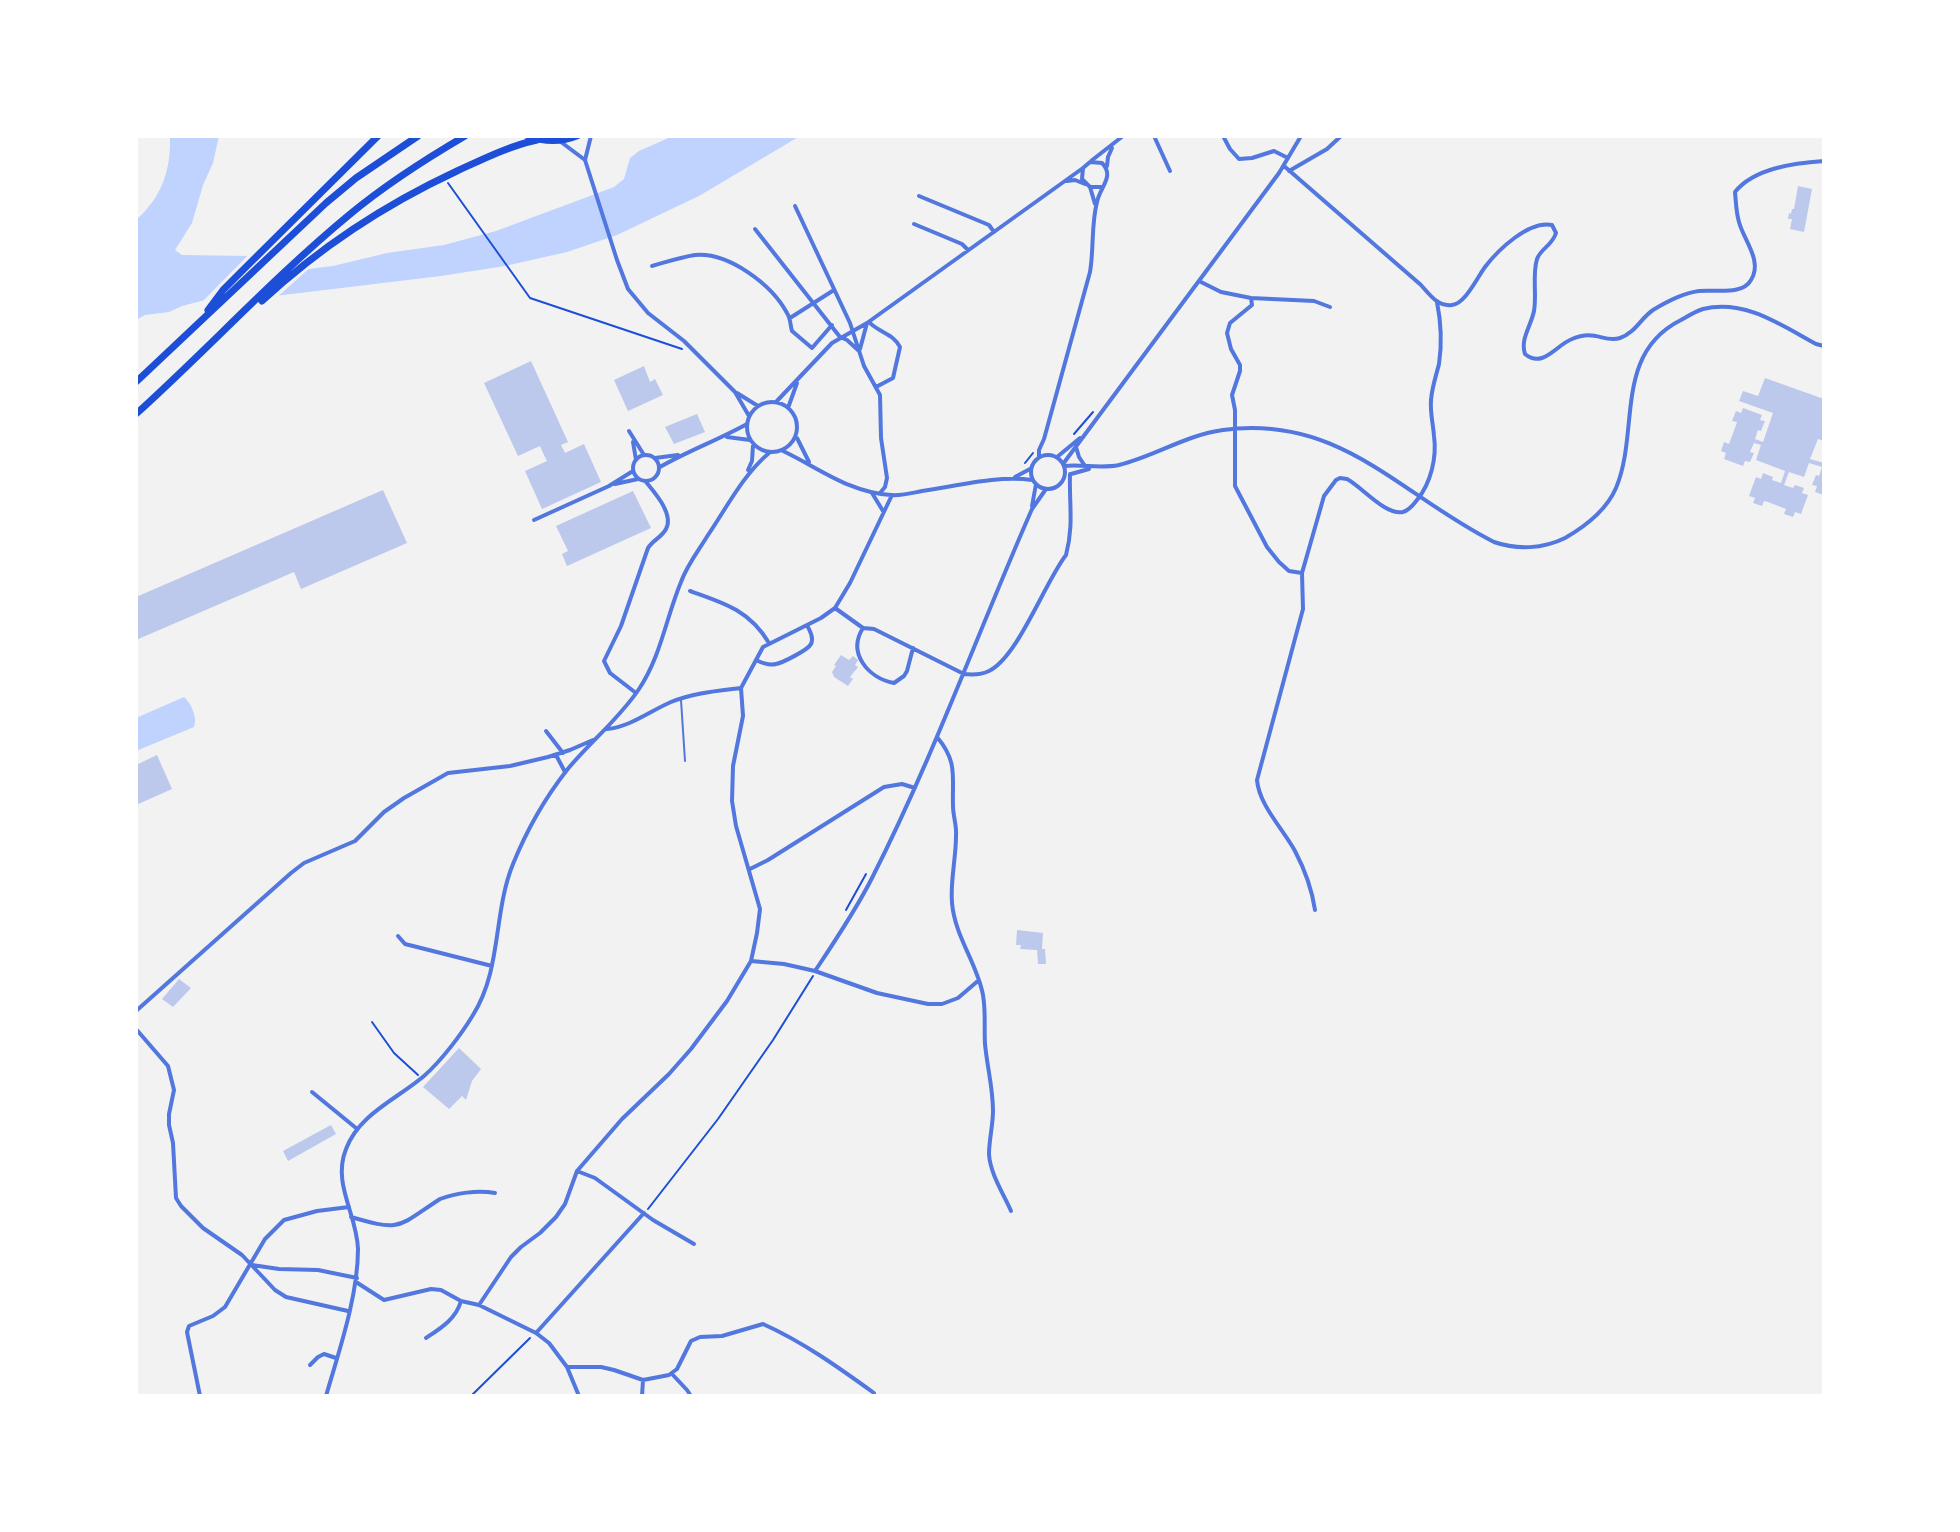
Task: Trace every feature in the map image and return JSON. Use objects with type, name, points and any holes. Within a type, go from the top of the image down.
[{"type":"highway","points":[[136,382],[308,213],[378,136]]},
{"type":"highway","points":[[308,213],[418,136]]},
{"type":"highway","points":[[136,414],[350,214],[414,166],[465,136]]},
{"type":"highway","points":[[527,136],[537,140]]},
{"type":"highway","points":[[226,330],[304,264],[359,223],[399,199],[508,148],[537,140],[559,141],[578,136]]},
{"type":"street","points":[[591,136],[585,160],[628,289],[648,313],[699,355],[735,392],[749,416]]},
{"type":"street","points":[[776,402],[832,343],[868,322],[1123,136]]},
{"type":"street","points":[[1154,136],[1170,171]]},
{"type":"street","points":[[1223,136],[1239,159],[1274,151],[1288,158]]},
{"type":"street","points":[[1064,465],[1085,432],[1284,166],[1301,136]]},
{"type":"street","points":[[1289,171],[1327,149],[1341,136]]},
{"type":"street","points":[[559,141],[585,160]]},
{"type":"street","points":[[1039,457],[1090,272],[1095,206],[1101,187],[1106,182],[1108,157],[1113,146]]},
{"type":"street","points":[[1284,166],[1437,302],[1451,306],[1461,302],[1485,266],[1501,249],[1528,230],[1544,223],[1552,225],[1556,233],[1554,241],[1541,251],[1537,259],[1535,306],[1523,342],[1525,354],[1539,360],[1566,341],[1586,334],[1619,339],[1631,332],[1651,311],[1676,298],[1697,291],[1740,289],[1748,285],[1754,276],[1755,261],[1740,225],[1735,192],[1740,185],[1767,172],[1824,161]]},
{"type":"street","points":[[1090,162],[1102,163],[1107,168]]},
{"type":"street","points":[[1083,168],[1082,179],[1095,206]]},
{"type":"street","points":[[1065,181],[1075,180],[1087,186],[1101,187]]},
{"type":"street","points":[[919,196],[989,225],[994,232]]},
{"type":"street","points":[[795,206],[856,330],[864,366],[880,395],[881,438],[887,478],[880,493]]},
{"type":"street","points":[[914,224],[962,244],[968,250]]},
{"type":"street","points":[[755,229],[840,337],[860,351]]},
{"type":"street","points":[[652,266],[697,255],[725,260],[745,270],[781,303],[790,318],[792,331],[812,348],[832,325]]},
{"type":"street","points":[[1199,281],[1213,289],[1251,298],[1314,301],[1330,307]]},
{"type":"street","points":[[790,318],[834,290]]},
{"type":"street","points":[[1251,298],[1250,308],[1230,323],[1227,333],[1240,365],[1232,395],[1235,410],[1235,486],[1267,547],[1289,571],[1302,573]]},
{"type":"street","points":[[1315,910],[1313,895],[1295,852],[1263,801],[1257,780],[1303,609],[1302,573],[1324,496],[1336,480],[1347,479],[1383,507],[1393,512],[1405,511],[1420,497],[1428,480],[1434,462],[1435,439],[1430,414],[1431,394],[1439,362],[1437,302]]},
{"type":"street","points":[[814,973],[871,880],[915,788],[1032,509],[1046,489],[1059,485],[1068,475],[1094,467],[1121,464],[1178,442],[1223,430],[1270,429],[1333,444],[1364,459],[1480,535],[1506,546],[1536,547],[1559,541],[1582,528],[1602,510],[1615,489],[1622,470],[1638,367],[1651,343],[1673,324],[1702,309],[1733,306],[1761,314],[1824,346]]},
{"type":"street","points":[[860,351],[868,322]]},
{"type":"street","points":[[868,322],[895,338],[900,347],[893,378],[876,387]]},
{"type":"street","points":[[856,330],[865,338]]},
{"type":"street","points":[[1816,344],[1823,352]]},
{"type":"street","points":[[788,408],[798,381]]},
{"type":"street","points":[[735,392],[758,406]]},
{"type":"street","points":[[326,1396],[356,1280],[358,1249],[355,1228],[341,1182],[340,1169],[345,1150],[356,1128],[421,1078],[473,1016],[486,991],[504,887],[523,839],[565,772],[636,693],[650,670],[682,577],[746,476],[752,461],[747,432],[749,416],[767,402],[776,402],[788,408],[798,423],[792,443],[783,451],[769,453],[746,476]]},
{"type":"street","points":[[658,496],[656,477],[660,467],[747,424]]},
{"type":"street","points":[[1057,457],[1085,432]]},
{"type":"street","points":[[534,520],[609,486],[633,471],[636,460],[630,434],[644,455],[662,458],[684,453]]},
{"type":"street","points":[[796,436],[810,464]]},
{"type":"street","points":[[724,437],[751,442],[769,453]]},
{"type":"street","points":[[1044,439],[1048,454]]},
{"type":"street","points":[[1076,446],[1085,466]]},
{"type":"street","points":[[783,451],[854,488],[892,495],[1015,477],[1030,469],[1039,457],[1048,454],[1057,457],[1068,475],[1072,516],[1066,555],[999,665],[980,675],[964,674],[874,629],[863,628],[835,608]]},
{"type":"street","points":[[636,460],[644,455]]},
{"type":"street","points":[[655,458],[660,467]]},
{"type":"street","points":[[1064,465],[1094,467]]},
{"type":"street","points":[[1030,469],[1034,482],[1032,509]]},
{"type":"street","points":[[633,471],[638,479]]},
{"type":"street","points":[[646,482],[656,477]]},
{"type":"street","points":[[1015,477],[1046,489]]},
{"type":"street","points":[[609,486],[638,479],[646,482],[658,496],[668,519],[663,534],[653,540],[648,548],[621,626],[604,661],[610,673],[636,693]]},
{"type":"street","points":[[871,491],[883,511]]},
{"type":"street","points":[[479,1305],[511,1257],[556,1217],[565,1204],[577,1171],[622,1119],[669,1074],[713,1021],[751,961],[760,909],[736,826],[732,801],[733,766],[743,716],[741,688],[763,647],[835,608],[892,495]]},
{"type":"street","points":[[690,591],[738,610],[756,624],[769,643]]},
{"type":"street","points":[[756,660],[776,664],[807,649],[812,638],[807,625]]},
{"type":"street","points":[[863,628],[856,641],[859,653],[867,670],[882,680],[894,683],[904,676],[913,648]]},
{"type":"street","points":[[606,729],[624,725],[681,698],[741,688]]},
{"type":"street","points":[[546,731],[563,753]]},
{"type":"street","points":[[937,737],[947,749],[953,770],[957,832],[952,882],[953,912],[959,936],[979,979],[986,1014],[985,1044],[993,1106],[989,1153],[1011,1211]]},
{"type":"street","points":[[136,1011],[291,873],[304,863],[355,841],[384,812],[431,781],[448,773],[510,766],[556,755],[596,738]]},
{"type":"street","points":[[556,755],[565,772]]},
{"type":"street","points":[[749,869],[884,787],[902,784],[915,788]]},
{"type":"street","points":[[398,936],[405,944],[492,966]]},
{"type":"street","points":[[751,961],[784,964],[877,993],[928,1004],[942,1004],[958,998],[979,979]]},
{"type":"street","points":[[136,1029],[166,1062],[174,1090],[169,1125],[176,1198],[193,1219],[242,1255],[275,1290],[286,1297],[348,1311]]},
{"type":"street","points":[[312,1092],[356,1128]]},
{"type":"street","points":[[577,1171],[595,1178],[694,1244]]},
{"type":"street","points":[[351,1217],[380,1226],[399,1225],[440,1199],[483,1191],[495,1193]]},
{"type":"street","points":[[200,1396],[187,1332],[189,1326],[225,1307],[265,1239],[284,1220],[349,1207]]},
{"type":"street","points":[[536,1333],[644,1213]]},
{"type":"street","points":[[250,1265],[318,1270],[356,1280],[384,1300],[431,1289],[479,1305],[536,1333],[549,1343],[567,1367],[579,1396]]},
{"type":"street","points":[[426,1338],[453,1317],[461,1301]]},
{"type":"street","points":[[567,1367],[601,1367],[643,1380],[677,1369],[691,1341],[763,1324],[825,1358],[874,1393]]},
{"type":"street","points":[[310,1365],[321,1355],[336,1358]]},
{"type":"street","points":[[671,1373],[691,1396]]},
{"type":"street","points":[[642,1396],[643,1380]]},
{"type":"lane","points":[[681,698],[685,761]]},
{"type":"path","points":[[442,173],[530,298],[679,347]]},
{"type":"path","points":[[1071,437],[1097,407]]},
{"type":"path","points":[[1023,465],[1034,451]]},
{"type":"path","points":[[841,918],[867,873]]},
{"type":"path","points":[[644,1213],[718,1119],[773,1040],[814,973]]},
{"type":"path","points":[[372,1022],[394,1053],[421,1078]]},
{"type":"path","points":[[471,1396],[536,1333]]},
{"type":"water","points":[[170,136],[219,136],[192,223],[175,250],[182,255],[251,256],[301,270],[444,245],[496,231],[614,187],[624,179],[630,158],[673,136],[800,136],[699,196],[617,235],[567,252],[441,276],[275,296],[209,299],[136,320],[136,220],[152,202],[163,182],[169,160]]},
{"type":"water","points":[[184,697],[193,711],[194,727],[136,751],[136,718]]},
{"type":"pier","points":[[251,252],[278,256],[301,266],[313,265],[274,300],[222,301],[198,306]]},
{"type":"building","points":[[1798,186],[1812,189],[1804,232],[1790,229],[1792,219],[1788,219],[1794,209]]},
{"type":"building","points":[[531,361],[568,442],[561,445],[565,453],[584,444],[601,482],[542,509],[525,471],[547,461],[540,446],[518,456],[484,383]]},
{"type":"building","points":[[644,366],[650,382],[655,379],[663,395],[628,411],[614,380]]},
{"type":"building","points":[[1765,378],[1824,399],[1824,441],[1818,439],[1810,459],[1824,463],[1824,495],[1815,492],[1817,486],[1812,485],[1822,467],[1809,463],[1804,477],[1789,472],[1784,485],[1804,488],[1802,493],[1808,495],[1801,514],[1795,512],[1793,517],[1784,514],[1786,509],[1768,502],[1764,501],[1762,506],[1753,503],[1755,498],[1749,496],[1756,477],[1761,479],[1763,473],[1781,483],[1785,471],[1756,460],[1761,445],[1754,443],[1750,462],[1745,461],[1743,466],[1724,459],[1726,453],[1721,451],[1724,442],[1729,444],[1732,436],[1737,422],[1732,421],[1736,411],[1741,413],[1743,408],[1762,415],[1760,420],[1765,421],[1755,439],[1763,442],[1773,413],[1739,401],[1743,391],[1758,396]]},
{"type":"building","points":[[697,414],[705,432],[674,444],[665,427]]},
{"type":"building","points":[[383,490],[407,543],[301,589],[294,572],[136,640],[136,597]]},
{"type":"building","points":[[633,491],[651,528],[567,566],[562,554],[568,551],[556,526]]},
{"type":"building","points":[[841,655],[849,660],[853,656],[858,660],[855,665],[858,667],[850,677],[853,679],[848,686],[834,677],[832,672]]},
{"type":"building","points":[[157,755],[172,789],[136,805],[136,765]]},
{"type":"building","points":[[1017,930],[1043,933],[1042,949],[1045,949],[1046,964],[1038,964],[1037,950],[1020,949],[1021,945],[1016,945]]},
{"type":"building","points":[[179,979],[191,988],[173,1007],[162,999]]},
{"type":"building","points":[[459,1048],[481,1069],[472,1081],[466,1100],[462,1096],[449,1109],[423,1087]]},
{"type":"building","points":[[331,1125],[336,1134],[288,1161],[283,1151]]}]
